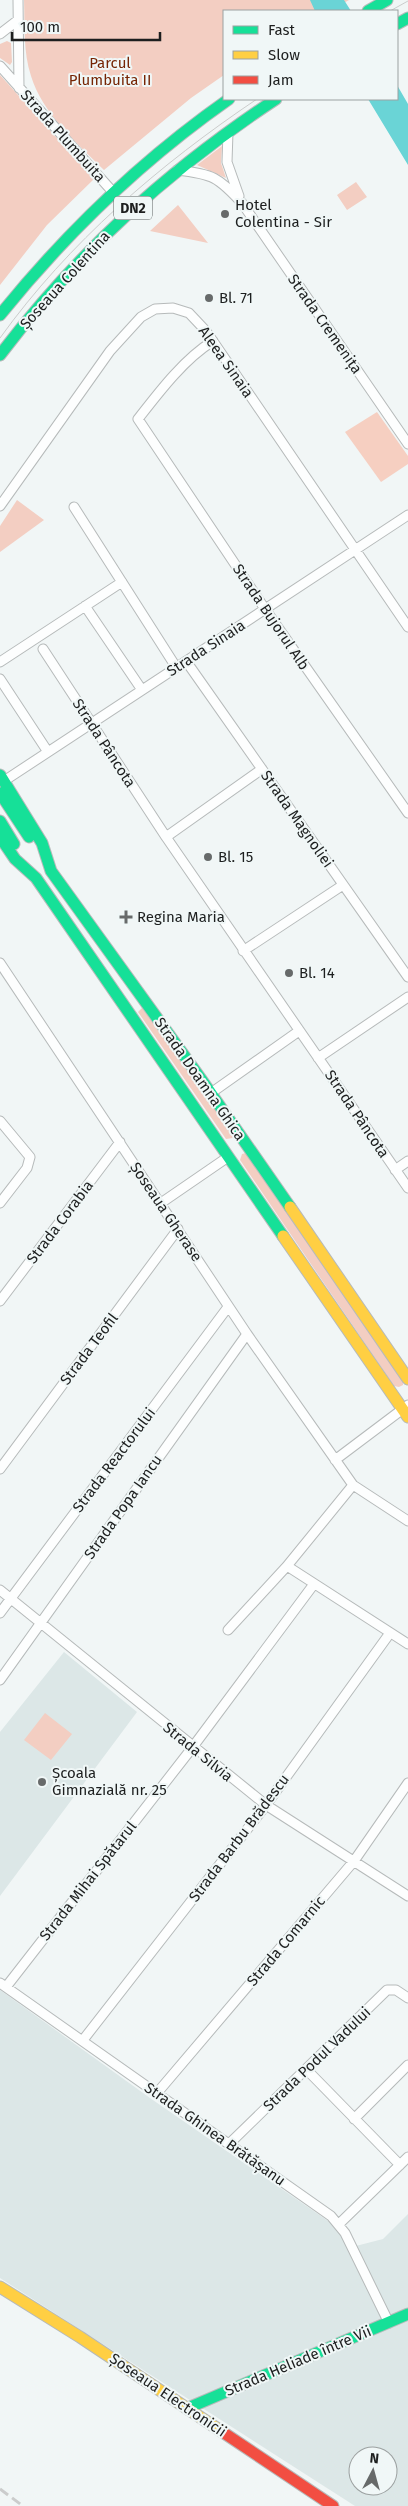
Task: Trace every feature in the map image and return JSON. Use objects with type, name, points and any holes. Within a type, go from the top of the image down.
[{"type":"main road","points":[[371,10],[387,0]]},
{"type":"main road","name":"Șoseaua Colentina","points":[[0,315],[64,240],[112,190],[163,147],[228,100]]},
{"type":"main road","name":"Șoseaua Colentina","points":[[0,355],[30,316],[84,255],[144,197],[228,132],[275,100]]},
{"type":"main road","name":"Strada Doamna Ghica","points":[[2,778],[42,843],[51,871],[211,1093],[408,1379]]},
{"type":"main road","points":[[0,793],[51,871]]},
{"type":"main road","points":[[0,821],[36,878]]},
{"type":"main road","name":"Strada Doamna Ghica","points":[[0,837],[15,859],[36,878],[175,1076],[228,1157],[406,1410]]},
{"type":"main road","name":"Șoseaua Electronicii","points":[[0,2287],[188,2408],[333,2506]]},
{"type":"main road","name":"Strada Heliade între Vii","points":[[188,2408],[408,2314]]},
{"type":"street","name":"Strada Plumbuita","points":[[18,0],[19,88],[112,190]]},
{"type":"street","points":[[0,34],[18,20]]},
{"type":"street","points":[[0,66],[19,88]]},
{"type":"street","name":"Strada Cremenița","points":[[228,132],[227,162],[242,203]]},
{"type":"street","name":"Strada Cremenița","points":[[177,170],[201,172],[215,177],[242,203],[408,444]]},
{"type":"street","name":"Aleea Sinaia","points":[[0,506],[110,351],[141,317],[155,309],[182,310],[196,319],[213,341],[408,627]]},
{"type":"street","name":"Strada Bujorul Alb","points":[[213,341],[180,370],[138,419],[265,609],[408,812]]},
{"type":"street","points":[[74,507],[176,667]]},
{"type":"street","name":"Strada Sinaia","points":[[2,778],[48,752],[408,515]]},
{"type":"street","points":[[0,662],[122,582]]},
{"type":"street","points":[[85,606],[142,690]]},
{"type":"street","name":"Strada Pâncota","points":[[43,649],[243,951],[408,1188]]},
{"type":"street","name":"Strada Magnoliei","points":[[186,661],[408,977]]},
{"type":"street","points":[[0,680],[48,752]]},
{"type":"street","points":[[166,837],[262,769]]},
{"type":"street","points":[[243,951],[343,885]]},
{"type":"street","name":"Șoseaua Gherase","points":[[0,963],[162,1203],[246,1334],[353,1485],[408,1521]]},
{"type":"street","name":"Strada Pâncota","points":[[318,1058],[408,997]]},
{"type":"street","points":[[211,1093],[299,1031]]},
{"type":"street","points":[[0,1121],[30,1156],[26,1168],[0,1203]]},
{"type":"street","name":"Strada Corabia","points":[[0,1302],[120,1142]]},
{"type":"street","points":[[162,1203],[228,1157]]},
{"type":"street","name":"Strada Pâncota","points":[[395,1170],[408,1161]]},
{"type":"street","name":"Strada Teofil","points":[[0,1469],[178,1229]]},
{"type":"street","name":"Strada Reactorului","points":[[0,1613],[228,1307]]},
{"type":"street","name":"Strada Popa Iancu","points":[[0,1680],[246,1334]]},
{"type":"street","points":[[335,1460],[406,1410]]},
{"type":"street","points":[[228,1630],[287,1566],[353,1485]]},
{"type":"street","points":[[287,1566],[408,1644]]},
{"type":"street","name":"Strada Mihai Spătarul","points":[[3,1985],[192,1748],[314,1584]]},
{"type":"street","name":"Strada Silvia","points":[[0,1590],[192,1748],[266,1805],[408,1896]]},
{"type":"street","name":"Strada Barbu Brădescu","points":[[83,2040],[266,1805],[390,1633]]},
{"type":"street","name":"Strada Comarnic","points":[[157,2093],[354,1860],[408,1784]]},
{"type":"street","name":"Strada Ghinea Brătășanu","points":[[3,1985],[83,2040],[339,2224],[389,2323]]},
{"type":"street","name":"Strada Podul Vadului","points":[[229,2144],[388,1990],[396,1990],[408,1998]]},
{"type":"street","points":[[354,2119],[408,2065]]},
{"type":"street","points":[[307,2070],[400,2165]]},
{"type":"street","points":[[339,2224],[408,2157]]},
{"type":"shaded area","points":[[377,412],[408,456],[408,464],[381,482],[345,432]]},
{"type":"shaded area","name":"Școala Gimnazială nr. 25","points":[[64,1652],[137,1712],[0,1896],[0,1732]]},
{"type":"shaded area","points":[[0,1990],[150,2098],[331,2223],[340,2233],[348,2248],[383,2239],[408,2214],[408,2506],[355,2506],[0,2278]]},
{"type":"green space","name":"Parcul Plumbuita II","points":[[24,0],[349,0],[332,10],[223,10],[223,76],[191,98],[104,170],[62,127],[43,102],[36,90],[28,67]]},
{"type":"green space","points":[[7,41],[11,43],[12,62],[10,65],[0,58],[0,44]]},
{"type":"green space","points":[[0,75],[94,179],[47,225],[0,285]]},
{"type":"green space","points":[[222,146],[221,163],[226,178],[197,165]]},
{"type":"green space","points":[[356,182],[367,197],[347,210],[337,195]]},
{"type":"green space","points":[[178,205],[208,243],[150,231]]},
{"type":"green space","points":[[17,500],[44,520],[0,552],[0,526]]},
{"type":"green space","points":[[142,1008],[233,1134],[233,1138],[226,1139],[138,1012]]},
{"type":"green space","points":[[246,1153],[403,1380],[403,1385],[399,1387],[394,1386],[240,1160],[242,1154]]},
{"type":"green space","points":[[45,1713],[72,1734],[51,1760],[24,1740]]},
{"type":"water","points":[[310,0],[344,0],[350,10],[315,10]]},
{"type":"water","points":[[398,87],[408,104],[408,165],[369,100],[398,100]]},
{"type":"tram line","points":[[392,10],[408,1]]},
{"type":"tram line","points":[[0,338],[55,269],[118,207],[185,151],[256,100]]},
{"type":"railway","points":[[0,2489],[23,2506]]},
{"type":"traffic: fast","points":[[370,10],[387,0]]},
{"type":"traffic: fast","points":[[398,23],[408,18]]},
{"type":"traffic: fast","points":[[0,315],[52,255],[107,199],[166,147],[228,100]]},
{"type":"traffic: fast","points":[[0,355],[61,281],[127,215],[198,155],[275,100]]},
{"type":"traffic: fast","points":[[0,775],[42,843],[51,871],[201,1079],[290,1207]]},
{"type":"traffic: fast","points":[[0,793],[29,837]]},
{"type":"traffic: fast","points":[[0,821],[14,844]]},
{"type":"traffic: fast","points":[[0,837],[15,859],[36,878],[283,1236]]},
{"type":"traffic: fast","points":[[188,2408],[408,2314]]},
{"type":"traffic: slow","points":[[290,1207],[408,1379]]},
{"type":"traffic: slow","points":[[283,1236],[408,1417]]},
{"type":"traffic: slow","points":[[0,2287],[80,2337],[224,2433]]},
{"type":"traffic: jam","points":[[224,2433],[333,2506]]},
{"type":"place","name":"Hotel Colentina - Sir","points":[[225,214]]},
{"type":"place","name":"Bl. 71","points":[[209,298]]},
{"type":"place","name":"Bl. 15","points":[[208,857]]},
{"type":"place","name":"Regina Maria","points":[[126,917]]},
{"type":"place","name":"Bl. 14","points":[[289,973]]},
{"type":"place","name":"Școala Gimnazială nr. 25","points":[[42,1782]]}]
